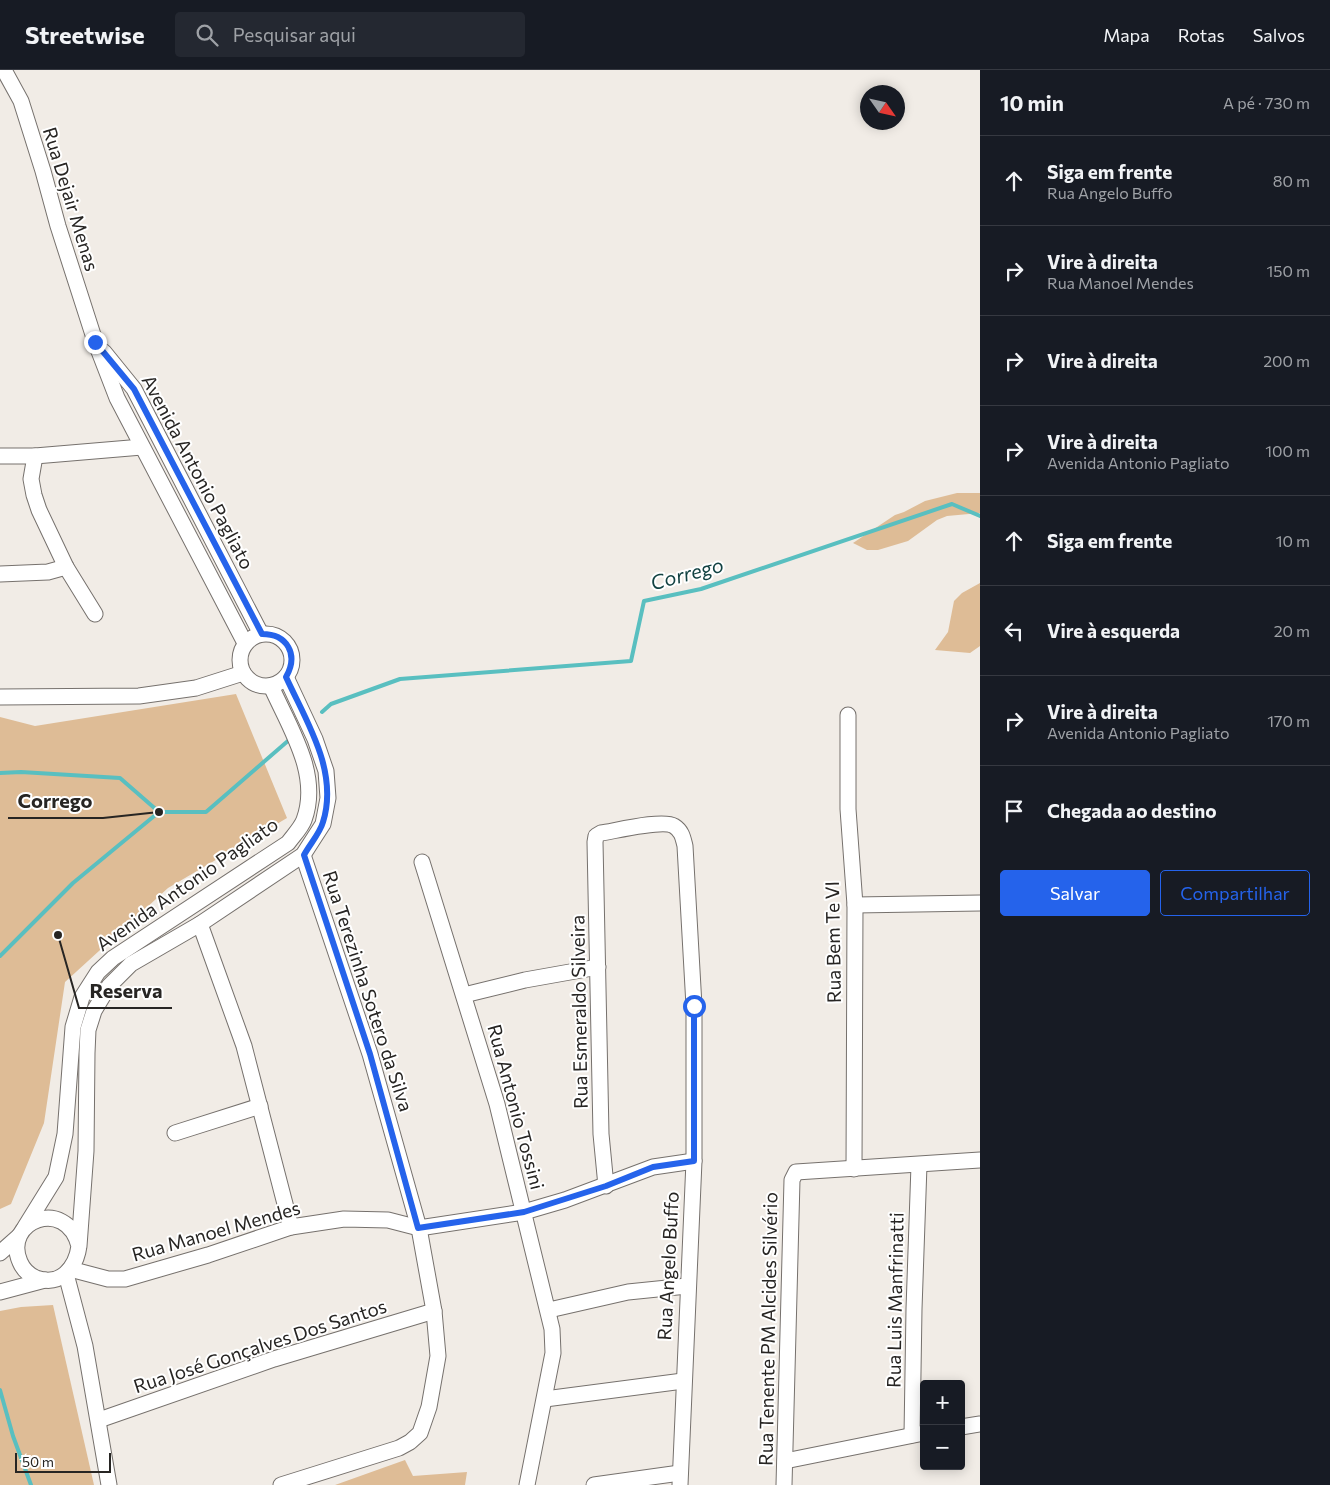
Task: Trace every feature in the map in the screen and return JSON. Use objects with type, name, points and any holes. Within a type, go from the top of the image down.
[{"type":"street","name":"Rua Dejair Menas","points":[[4,70],[21,101],[95,342]]},
{"type":"street","name":"Avenida Antonio Pagliato","points":[[95,342],[117,398],[245,644]]},
{"type":"street","name":"Avenida Antonio Pagliato","points":[[95,342],[134,389],[262,634]]},
{"type":"street","points":[[0,456],[35,456],[142,447]]},
{"type":"street","points":[[35,456],[32,479],[34,495],[39,510],[66,567],[95,614]]},
{"type":"street","points":[[0,574],[42,572],[66,567]]},
{"type":"street","points":[[262,634],[279,637],[286,643],[292,660],[286,677],[279,683],[271,686],[255,684],[248,680],[243,673],[239,658],[245,644],[253,637],[262,634]]},
{"type":"street","points":[[0,697],[138,696],[196,688],[243,673]]},
{"type":"street","name":"Avenida Antonio Pagliato","points":[[79,1246],[86,1151],[88,1030],[94,1011],[109,986],[131,964],[200,924],[304,855],[323,824],[328,798],[326,771],[315,739],[286,677]]},
{"type":"street","name":"Avenida Antonio Pagliato","points":[[0,1253],[22,1232],[56,1176],[65,1134],[73,1027],[82,997],[98,972],[113,958],[288,842],[303,822],[309,801],[309,777],[271,686]]},
{"type":"street","name":"Rua Bem Te VI","points":[[848,715],[848,810],[855,905],[854,1169]]},
{"type":"street","name":"Rua Angelo Buffo","points":[[596,836],[601,833],[660,823],[673,825],[681,833],[685,846],[694,1006],[694,1161],[680,1479]]},
{"type":"street","name":"Rua Esmeraldo Silveira","points":[[596,836],[601,1134],[606,1186]]},
{"type":"street","name":"Rua Terezinha Sotero da Silva","points":[[282,1485],[400,1448],[410,1442],[420,1433],[429,1407],[438,1356],[434,1310],[418,1228],[370,1054],[304,855]]},
{"type":"street","name":"Rua Antonio Tossini","points":[[422,862],[497,1104],[549,1310],[553,1353],[528,1485]]},
{"type":"street","points":[[855,905],[980,903]]},
{"type":"street","points":[[200,924],[244,1046],[291,1227]]},
{"type":"street","points":[[464,995],[525,980],[598,967]]},
{"type":"street","points":[[175,1133],[260,1106]]},
{"type":"street","points":[[854,1169],[980,1160]]},
{"type":"street","name":"Rua Manoel Mendes","points":[[68,1272],[108,1279],[125,1279],[208,1255],[291,1227],[344,1219],[388,1220],[418,1228],[524,1212],[606,1186],[653,1167],[694,1161]]},
{"type":"street","name":"Rua Luis Manfrinatti","points":[[918,1434],[914,1310],[919,1165]]},
{"type":"street","name":"Rua Tenente PM Alcides Silvério","points":[[784,1485],[792,1180],[796,1172],[854,1169]]},
{"type":"street","points":[[0,1292],[56,1278],[68,1272],[78,1257],[79,1246],[73,1232],[62,1221],[52,1218],[42,1218],[33,1221],[22,1232],[17,1246],[17,1256],[21,1265],[36,1278],[45,1280]]},
{"type":"street","points":[[68,1272],[85,1346],[109,1485]]},
{"type":"street","points":[[549,1310],[628,1292],[687,1286]]},
{"type":"street","name":"Rua José Gonçalves Dos Santos","points":[[99,1420],[274,1359],[434,1310]]},
{"type":"street","points":[[545,1399],[683,1381]]},
{"type":"street","points":[[965,1426],[980,1424]]},
{"type":"street","points":[[785,1461],[918,1434]]},
{"type":"street","points":[[594,1485],[680,1479]]},
{"type":"shaded area","points":[[957,493],[980,493],[980,513],[947,516],[937,520],[908,541],[878,550],[867,550],[853,543],[895,515],[925,501]]},
{"type":"shaded area","points":[[980,583],[980,646],[970,653],[935,650],[948,632],[954,601],[962,593]]},
{"type":"shaded area","points":[[236,694],[287,818],[168,888],[65,982],[44,1123],[11,1204],[0,1209],[0,717],[35,726]]},
{"type":"shaded area","points":[[53,1305],[94,1485],[0,1485],[0,1311],[21,1307]]},
{"type":"shaded area","points":[[405,1460],[413,1476],[467,1472],[465,1485],[335,1485]]},
{"type":"waterway","name":"Corrego","points":[[322,712],[331,704],[400,679],[631,661],[644,601],[701,589],[952,504],[980,516]]},
{"type":"waterway","name":"Corrego","points":[[0,773],[21,772],[120,778],[159,812],[206,812],[289,740]]},
{"type":"waterway","points":[[0,956],[73,883],[159,812]]},
{"type":"waterway","points":[[0,1390],[13,1436],[31,1485]]},
{"type":"place","name":"Corrego","points":[[159,812]]},
{"type":"place","name":"Reserva","points":[[58,935]]},
{"type":"route","points":[[95,342],[134,389],[262,634],[279,637],[286,643],[290,651],[292,660],[286,677],[315,739],[326,771],[328,798],[323,824],[304,855],[370,1054],[418,1228],[524,1212],[606,1186],[653,1167],[694,1161],[694,1006]]}]
